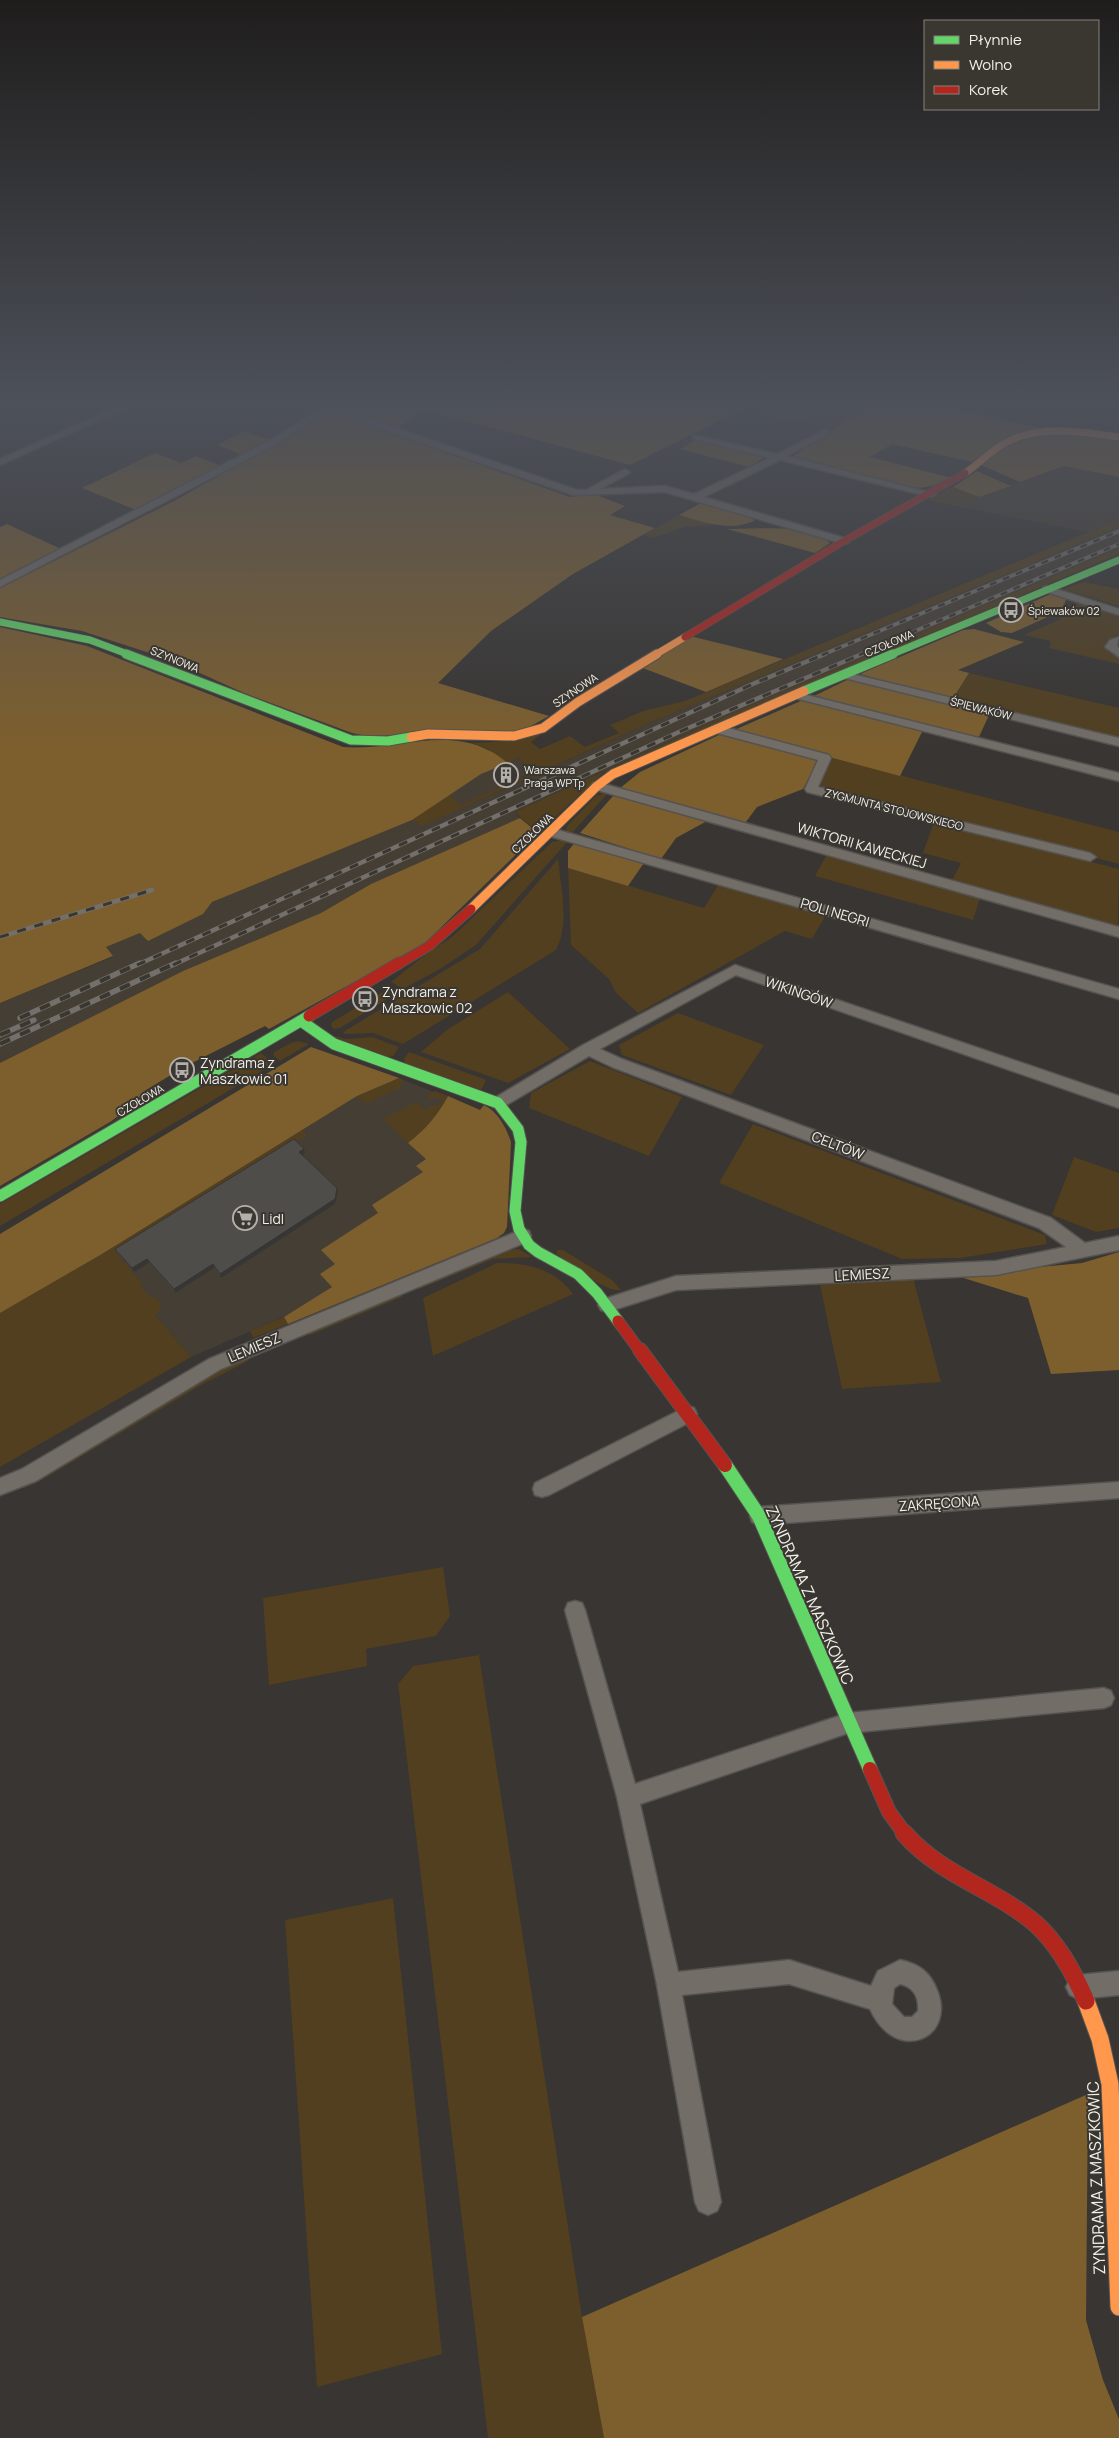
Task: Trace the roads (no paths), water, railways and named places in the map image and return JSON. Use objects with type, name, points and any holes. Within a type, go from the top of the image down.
[{"type":"street","points":[[0,584],[122,521]]},
{"type":"street","points":[[776,521],[844,541]]},
{"type":"street","name":"SZYNOWA","points":[[0,622],[90,640],[351,740],[388,741],[428,734],[514,736],[543,728],[605,684],[881,521]]},
{"type":"street","name":"CZOŁOWA","points":[[0,1196],[440,938],[597,786],[627,767],[1119,560]]},
{"type":"street","points":[[1047,589],[1119,612]]},
{"type":"street","points":[[1119,640],[1114,642],[1111,647],[1119,654]]},
{"type":"street","name":"ŚPIEWAKÓW","points":[[844,675],[1119,742]]},
{"type":"street","points":[[795,695],[1119,777]]},
{"type":"street","name":"ZYGMUNTA STOJOWSKIEGO","points":[[717,729],[825,758],[811,789],[1090,857]]},
{"type":"street","name":"WIKTORII KAWECKIEJ","points":[[597,786],[1119,932]]},
{"type":"street","name":"POLI NEGRI","points":[[551,832],[718,878],[1119,994]]},
{"type":"street","name":"WIKINGÓW","points":[[498,1102],[588,1049],[735,970],[1119,1102]]},
{"type":"street","points":[[300,1021],[334,1044],[498,1102]]},
{"type":"street","name":"CELTÓW","points":[[588,1049],[617,1063],[1045,1223],[1082,1250]]},
{"type":"street","name":"ZYNDRAMA Z MASZKOWIC","points":[[498,1102],[518,1129],[521,1142],[515,1211],[519,1229],[538,1252],[578,1274],[606,1305],[726,1466],[759,1516],[890,1816],[906,1836],[928,1857],[1029,1919],[1043,1931],[1058,1949],[1078,1987],[1104,2049],[1113,2115],[1117,2190],[1119,2308]]},
{"type":"street","name":"LEMIESZ","points":[[0,1487],[29,1475],[214,1364],[523,1236]]},
{"type":"street","name":"LEMIESZ","points":[[606,1305],[676,1283],[996,1268],[1042,1261],[1082,1250],[1119,1243]]},
{"type":"street","points":[[542,1489],[688,1414]]},
{"type":"street","name":"ZAKRĘCONA","points":[[759,1516],[1119,1490]]},
{"type":"street","points":[[575,1610],[628,1797],[668,1984],[708,2202]]},
{"type":"street","points":[[628,1797],[848,1723],[1104,1698]]},
{"type":"street","points":[[668,1984],[789,1972],[882,2001]]},
{"type":"street","points":[[1078,1987],[1119,1983]]},
{"type":"railway","points":[[822,655],[1119,531]]},
{"type":"railway","points":[[859,655],[1119,544]]},
{"type":"railway","points":[[137,965],[755,683],[825,654]]},
{"type":"railway","points":[[173,965],[679,732],[862,654]]},
{"type":"railway","points":[[0,937],[152,890]]},
{"type":"railway","points":[[20,1018],[140,963]]},
{"type":"railway","points":[[0,1044],[176,963]]},
{"type":"railway","points":[[0,1035],[34,1020]]},
{"type":"place","name":"Śpiewaków 02","points":[[1011,610]]},
{"type":"place","name":"Warszawa Praga WPTp","points":[[506,775]]},
{"type":"place","name":"Zyndrama z Maszkowic 02","points":[[365,999]]},
{"type":"place","name":"Zyndrama z Maszkowic 01","points":[[182,1070]]},
{"type":"place","name":"Lidl","points":[[245,1218]]}]
